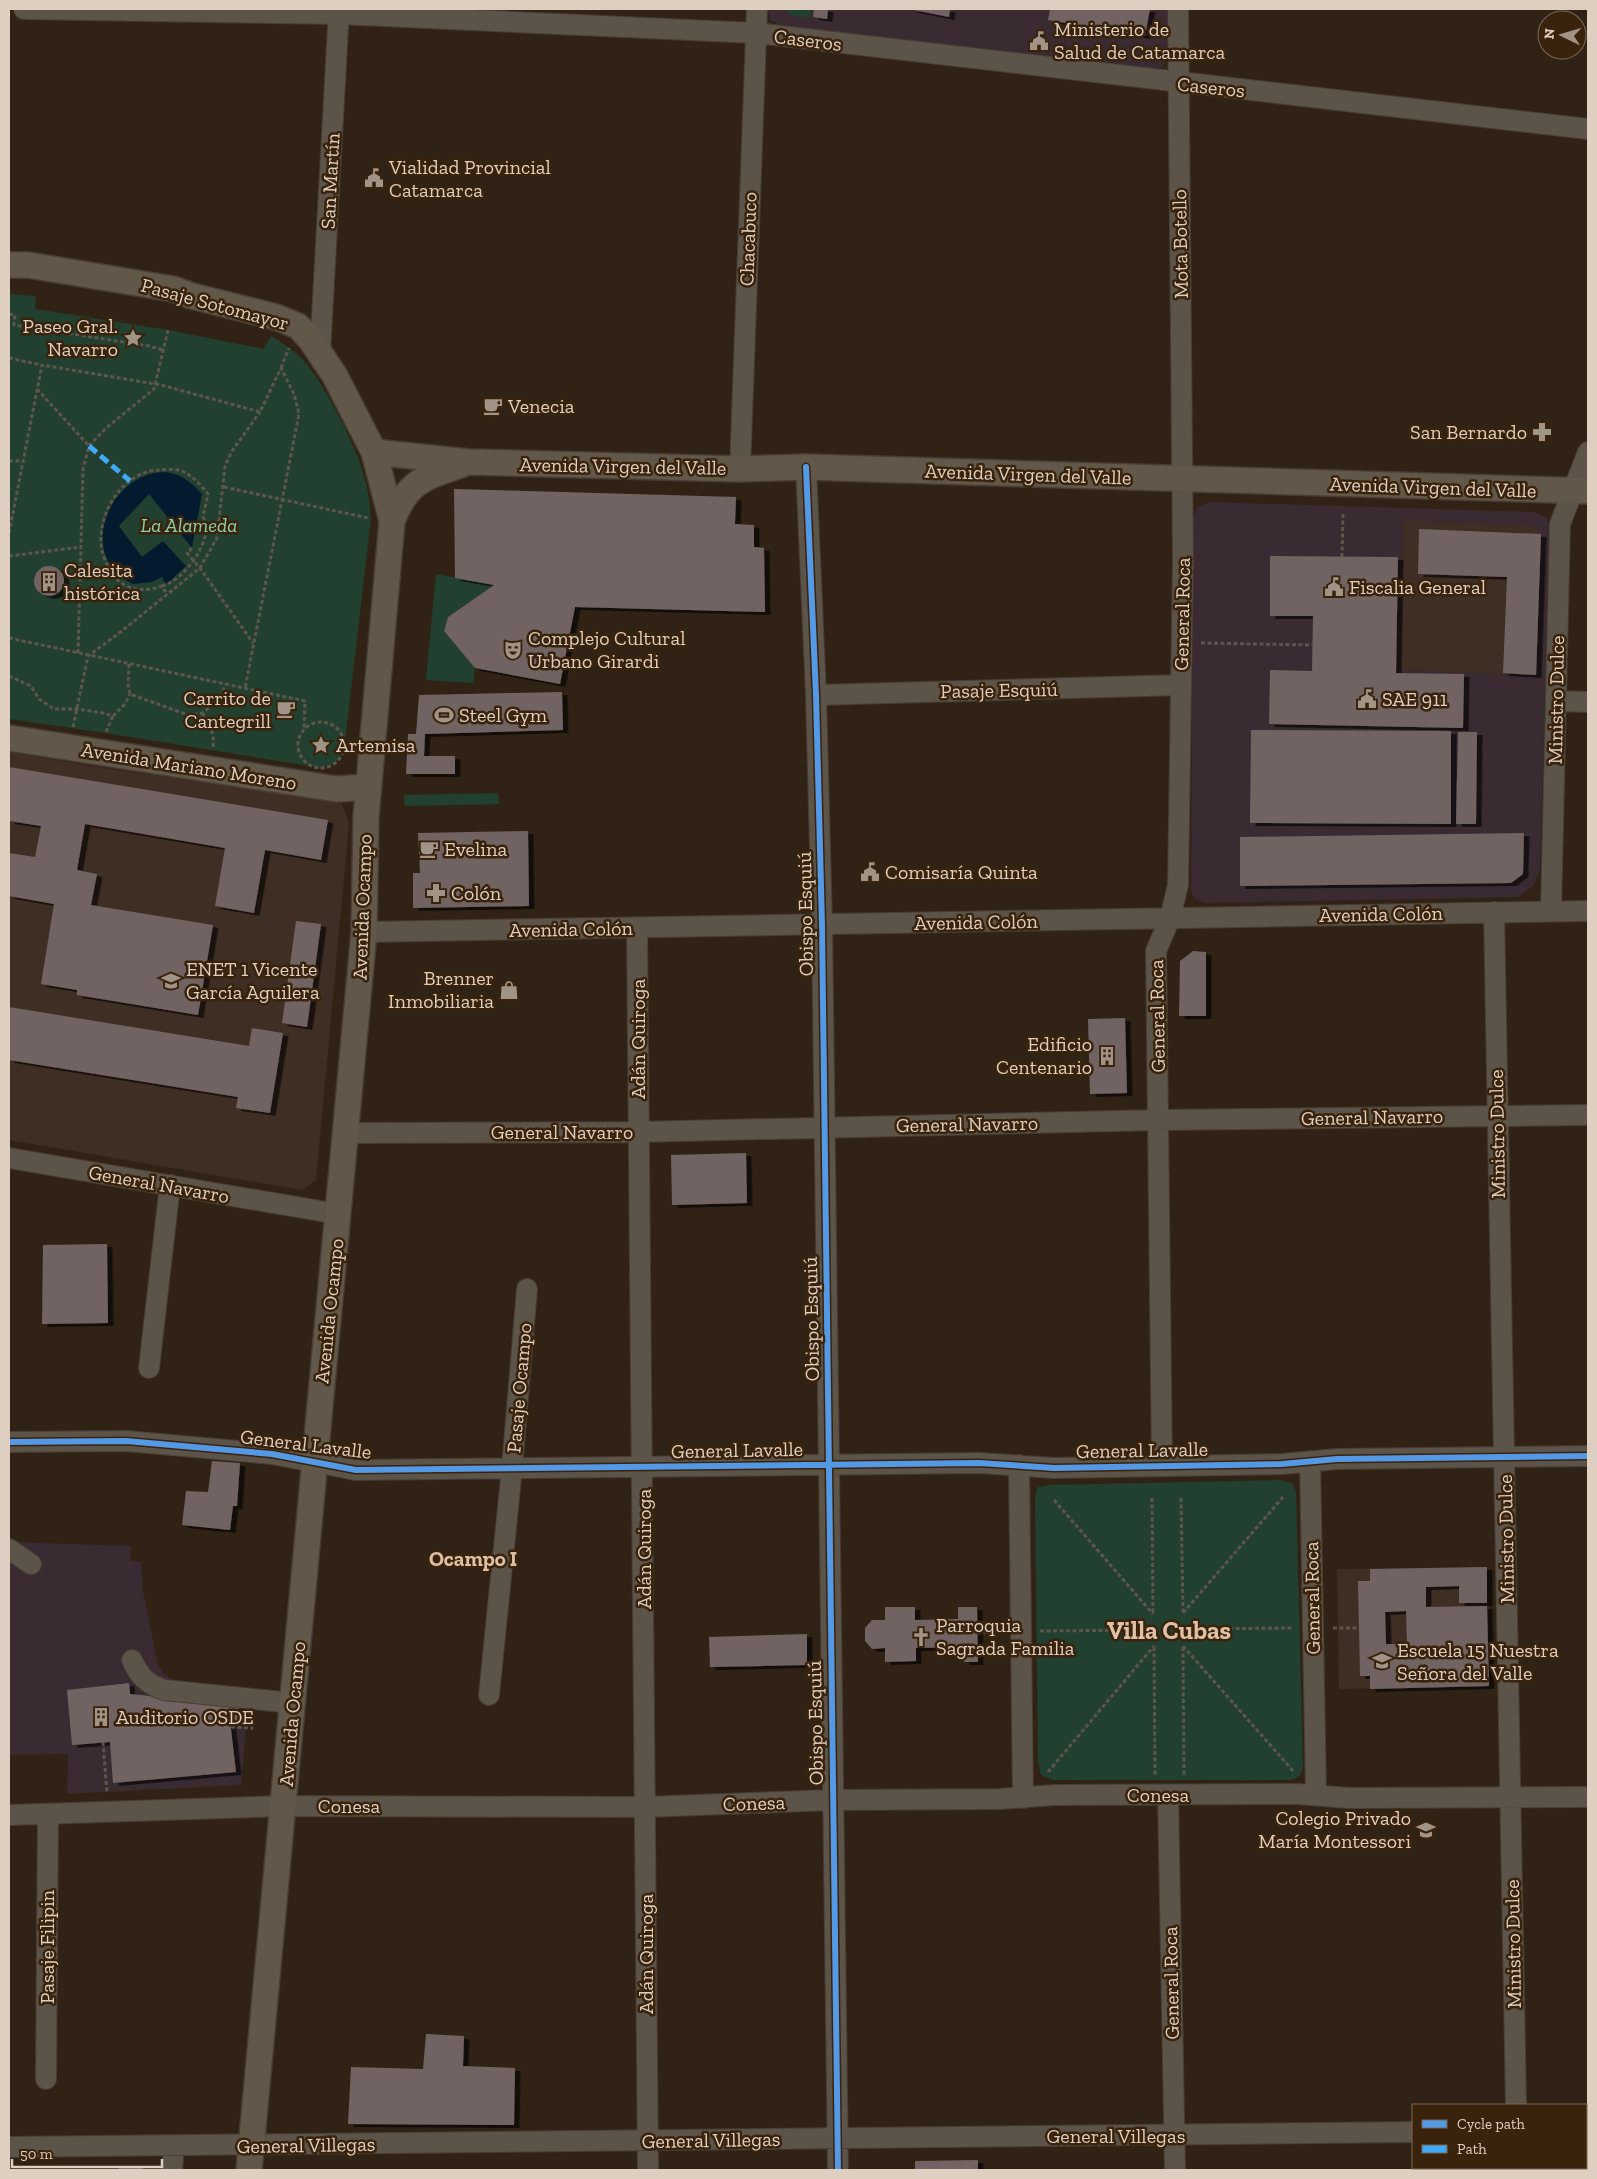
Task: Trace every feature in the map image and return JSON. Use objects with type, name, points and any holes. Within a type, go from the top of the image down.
[{"type":"main road","name":"Pasaje Sotomayor","points":[[11,266],[173,289],[192,296],[276,317],[298,326],[320,353],[335,376],[374,452]]},
{"type":"main road","name":"Avenida Virgen del Valle","points":[[374,452],[468,462],[740,469],[806,467],[1581,491]]},
{"type":"main road","name":"Avenida Ocampo","points":[[249,2170],[364,932],[366,817],[392,521],[374,452]]},
{"type":"main road","name":"Avenida Virgen del Valle","points":[[392,521],[403,497],[421,479],[468,462]]},
{"type":"main road","name":"Avenida Mariano Moreno","points":[[9,738],[336,789],[369,787]]},
{"type":"street","name":"Caseros","points":[[24,9],[339,12],[756,33],[1588,129]]},
{"type":"street","name":"Chacabuco","points":[[740,469],[756,9]]},
{"type":"street","name":"Mota Botello","points":[[1178,9],[1182,480]]},
{"type":"street","name":"San Martín","points":[[320,353],[339,12]]},
{"type":"street","name":"Ministro Dulce","points":[[1551,911],[1560,524],[1581,491],[1588,452]]},
{"type":"street","name":"Obispo Esquiú","points":[[806,467],[816,695],[822,925],[838,2170]]},
{"type":"street","name":"General Roca","points":[[1162,1465],[1156,952],[1170,918],[1178,884],[1182,480]]},
{"type":"street","name":"Pasaje Esquiú","points":[[816,695],[1181,685]]},
{"type":"street","points":[[1556,701],[1588,702]]},
{"type":"street","name":"Avenida Colón","points":[[364,932],[1588,911]]},
{"type":"street","name":"Ministro Dulce","points":[[1494,912],[1516,2104]]},
{"type":"street","name":"Adán Quiroga","points":[[637,928],[648,2170]]},
{"type":"street","name":"General Navarro","points":[[346,1133],[638,1132],[1159,1120],[1588,1114]]},
{"type":"street","name":"General Navarro","points":[[9,1158],[338,1214]]},
{"type":"street","points":[[149,1368],[170,1186]]},
{"type":"street","name":"Pasaje Ocampo","points":[[489,1695],[512,1468],[527,1289]]},
{"type":"street","name":"General Lavalle","points":[[9,1442],[126,1441],[272,1454],[356,1470],[979,1463],[1054,1468],[1282,1464],[1337,1459],[1588,1456]]},
{"type":"street","name":"General Roca","points":[[1310,1461],[1316,1794]]},
{"type":"street","points":[[1019,1465],[1023,1798]]},
{"type":"street","points":[[9,1549],[31,1564]]},
{"type":"street","points":[[132,1660],[142,1677],[152,1685],[164,1690],[293,1703]]},
{"type":"street","name":"Conesa","points":[[9,1815],[283,1806],[645,1807],[832,1800],[1023,1798],[1055,1795],[1316,1794],[1349,1798],[1588,1797]]},
{"type":"street","name":"General Roca","points":[[1168,1795],[1175,2170]]},
{"type":"street","name":"Pasaje Filipin","points":[[46,2080],[48,1814]]},
{"type":"street","name":"General Villegas","points":[[9,2148],[1412,2132]]},
{"type":"street","points":[[172,2170],[174,2146]]},
{"type":"path","points":[[9,314],[15,314],[14,325],[149,346],[163,350]]},
{"type":"path","points":[[78,653],[84,469],[89,446],[106,428],[149,394],[156,384],[168,330]]},
{"type":"path","points":[[73,728],[88,656],[200,568],[217,538],[225,466],[232,451],[260,412],[289,348]]},
{"type":"path","points":[[9,358],[156,384],[260,412]]},
{"type":"path","points":[[9,533],[42,365]]},
{"type":"path","points":[[245,688],[299,414],[294,394],[281,368]]},
{"type":"path","points":[[37,389],[89,446]]},
{"type":"path","points":[[9,461],[23,461]]},
{"type":"path","points":[[152,470],[180,470],[191,476],[208,494],[203,517],[205,521],[204,536],[201,551],[194,562],[169,584],[162,586],[151,590],[127,587],[112,573],[102,551],[102,526],[116,494],[133,477],[152,470]]},
{"type":"path","points":[[224,487],[365,517]]},
{"type":"path","points":[[1342,557],[1343,513]]},
{"type":"path","points":[[9,556],[81,547]]},
{"type":"path","points":[[192,548],[187,553],[254,643]]},
{"type":"path","points":[[162,586],[167,595]]},
{"type":"path","points":[[9,638],[305,701],[304,730],[298,744],[302,758],[314,767],[322,768],[336,762],[344,750],[342,735],[337,729],[324,722],[310,725],[304,730]]},
{"type":"path","points":[[1201,643],[1313,645]]},
{"type":"path","points":[[106,733],[113,716],[126,704],[130,694],[128,684],[129,664]]},
{"type":"path","points":[[9,676],[31,686],[39,699],[54,708],[76,709],[113,716]]},
{"type":"path","points":[[130,694],[188,715],[202,713],[217,700],[226,684]]},
{"type":"path","points":[[202,713],[210,725],[214,738],[213,750]]},
{"type":"path","points":[[1181,1498],[1182,1613],[1283,1497]]},
{"type":"path","points":[[1054,1500],[1153,1614],[1152,1498]]},
{"type":"path","points":[[1190,1629],[1297,1628]]},
{"type":"path","points":[[1333,1628],[1359,1628]]},
{"type":"path","points":[[1040,1631],[1147,1630]]},
{"type":"path","points":[[978,1633],[1005,1632]]},
{"type":"path","points":[[1048,1772],[1154,1646],[1155,1776]]},
{"type":"path","points":[[1184,1776],[1183,1646],[1294,1772]]},
{"type":"path","points":[[231,1727],[253,1728]]},
{"type":"path","points":[[102,1742],[107,1796]]},
{"type":"shaded area","name":"Ministerio de Salud de Catamarca","points":[[767,9],[1167,9],[1167,56],[1163,67],[1151,69],[785,27],[771,20]]},
{"type":"shaded area","points":[[1209,502],[1535,512],[1547,518],[1550,529],[1540,871],[1533,886],[1518,897],[1206,903],[1195,899],[1191,891],[1193,520],[1197,507]]},
{"type":"shaded area","points":[[1403,520],[1532,526],[1541,534],[1536,675],[1399,670]]},
{"type":"shaded area","name":"ENET 1 Vicente García Aguilera","points":[[9,752],[97,767],[341,802],[349,823],[316,1180],[302,1190],[9,1140]]},
{"type":"shaded area","points":[[9,1542],[131,1546],[130,1560],[141,1562],[143,1590],[158,1666],[171,1679],[180,1681],[179,1685],[248,1706],[241,1785],[67,1794],[68,1754],[9,1755]]},
{"type":"shaded area","points":[[1487,1567],[1489,1686],[1339,1689],[1337,1569]]},
{"type":"green space","points":[[785,9],[811,9],[809,18],[791,15]]},
{"type":"green space","name":"La Alameda","points":[[9,294],[36,296],[35,309],[168,330],[264,349],[271,336],[295,353],[311,370],[340,418],[357,454],[367,488],[371,518],[344,750],[336,762],[322,768],[9,719]]},
{"type":"green space","points":[[436,574],[494,585],[448,617],[444,631],[475,668],[473,683],[426,680]]},
{"type":"green space","points":[[498,793],[499,804],[405,806],[404,795]]},
{"type":"green space","points":[[1279,1480],[1292,1483],[1296,1493],[1303,1766],[1300,1776],[1292,1780],[1052,1780],[1041,1775],[1038,1762],[1035,1497],[1038,1487],[1049,1485]]},
{"type":"water","points":[[163,472],[175,474],[185,479],[202,494],[192,548],[149,494],[119,526],[142,557],[163,541],[186,566],[168,583],[165,583],[162,577],[152,582],[133,584],[116,572],[106,556],[103,537],[106,519],[114,502],[127,487],[143,477]]},
{"type":"building","points":[[814,9],[828,9],[827,19],[813,17]]},
{"type":"building","points":[[909,9],[950,9],[949,17]]},
{"type":"building","points":[[1050,9],[1150,9],[1145,36],[1048,20]]},
{"type":"building","points":[[454,489],[736,497],[735,524],[754,525],[754,547],[764,548],[765,612],[575,607],[560,684],[475,668],[444,631],[448,617],[494,585],[455,578]]},
{"type":"building","points":[[1419,529],[1541,534],[1536,675],[1503,673],[1507,577],[1418,574]]},
{"type":"building","points":[[1270,556],[1398,557],[1396,673],[1464,674],[1463,728],[1269,724],[1270,670],[1312,671],[1313,616],[1270,616]]},
{"type":"building","name":"Calesita histórica","points":[[49,566],[59,571],[64,581],[59,591],[49,596],[39,591],[34,581],[39,571]]},
{"type":"building","points":[[562,692],[563,730],[425,734],[424,756],[455,756],[455,774],[406,774],[408,734],[416,734],[419,695]]},
{"type":"building","points":[[1251,730],[1451,731],[1451,824],[1250,823]]},
{"type":"building","points":[[1458,732],[1477,732],[1476,824],[1456,824]]},
{"type":"building","points":[[9,767],[328,820],[321,860],[265,850],[254,913],[215,906],[225,848],[85,824],[77,870],[97,874],[91,905],[213,925],[198,1015],[77,995],[77,990],[41,984],[54,904],[9,896],[9,853],[35,857],[41,826],[9,821]]},
{"type":"building","points":[[528,831],[529,906],[413,908],[413,873],[420,873],[418,833]]},
{"type":"building","points":[[1524,833],[1523,874],[1511,883],[1240,886],[1240,837]]},
{"type":"building","points":[[296,921],[321,924],[307,1027],[282,1023]]},
{"type":"building","points":[[1193,951],[1206,952],[1206,1016],[1179,1016],[1180,961]]},
{"type":"building","points":[[9,1007],[249,1046],[252,1028],[283,1033],[270,1113],[236,1108],[238,1097],[9,1060]]},
{"type":"building","name":"Edificio Centenario","points":[[1125,1018],[1127,1093],[1090,1094],[1088,1019]]},
{"type":"building","points":[[746,1153],[747,1203],[672,1205],[671,1155]]},
{"type":"building","points":[[107,1244],[108,1323],[42,1324],[43,1245]]},
{"type":"building","points":[[212,1461],[240,1463],[237,1506],[233,1506],[230,1530],[182,1525],[186,1491],[208,1492]]},
{"type":"building","points":[[1487,1567],[1487,1603],[1459,1603],[1459,1586],[1426,1587],[1426,1607],[1487,1606],[1489,1686],[1370,1689],[1370,1676],[1360,1676],[1358,1581],[1370,1581],[1370,1569]],"holes":[[[1406,1611],[1407,1644],[1386,1644],[1385,1612]]]},
{"type":"building","name":"Parroquia Sagrada Familia","points":[[885,1607],[915,1607],[915,1620],[958,1619],[958,1607],[977,1607],[978,1662],[964,1662],[964,1647],[916,1648],[916,1661],[885,1662],[885,1648],[872,1649],[865,1641],[865,1628],[872,1620],[885,1620]]},
{"type":"building","points":[[807,1634],[807,1665],[710,1667],[709,1637]]},
{"type":"building","points":[[129,1683],[130,1694],[239,1705],[237,1722],[230,1721],[236,1772],[113,1783],[110,1742],[72,1745],[67,1690]]},
{"type":"building","points":[[426,2034],[464,2036],[463,2066],[515,2068],[514,2125],[348,2124],[351,2067],[423,2069]]},
{"type":"building","points":[[978,2160],[978,2170],[915,2170],[915,2161]]},
{"type":"building","points":[[119,2166],[139,2166],[148,2170],[119,2170]]},
{"type":"marked path","points":[[89,446],[130,481]]},
{"type":"cycle path","points":[[806,467],[816,695],[822,925],[838,2170]]},
{"type":"cycle path","points":[[9,1442],[126,1441],[272,1454],[356,1470],[979,1463],[1054,1468],[1282,1464],[1337,1459],[1588,1456]]},
{"type":"place","name":"Ministerio de Salud de Catamarca","points":[[1039,41]]},
{"type":"place","name":"Vialidad Provincial Catamarca","points":[[374,178]]},
{"type":"place","name":"Paseo Gral. Navarro","points":[[133,338]]},
{"type":"place","name":"Venecia","points":[[493,406]]},
{"type":"place","name":"San Bernardo","points":[[1542,432]]},
{"type":"place","name":"Calesita histórica","points":[[49,582]]},
{"type":"place","name":"Fiscalia General","points":[[1334,587]]},
{"type":"place","name":"Complejo Cultural Urbano Girardi","points":[[513,650]]},
{"type":"place","name":"SAE 911","points":[[1367,699]]},
{"type":"place","name":"Carrito de Cantegrill","points":[[286,709]]},
{"type":"place","name":"Steel Gym","points":[[444,715]]},
{"type":"place","name":"Artemisa","points":[[321,745]]},
{"type":"place","name":"Evelina","points":[[429,849]]},
{"type":"place","name":"Comisaría Quinta","points":[[870,872]]},
{"type":"place","name":"Colón","points":[[436,893]]},
{"type":"place","name":"ENET 1 Vicente García Aguilera","points":[[171,981]]},
{"type":"place","name":"Brenner Inmobiliaria","points":[[509,990]]},
{"type":"place","name":"Edificio Centenario","points":[[1107,1056]]},
{"type":"place","name":"Parroquia Sagrada Familia","points":[[921,1637]]},
{"type":"place","name":"Escuela 15 Nuestra Señora del Valle","points":[[1382,1661]]},
{"type":"place","name":"Auditorio OSDE","points":[[101,1717]]},
{"type":"place","name":"Colegio Privado María Montessori","points":[[1426,1830]]},
{"type":"district","name":"Ocampo I","points":[[473,1559]]},
{"type":"district","name":"Villa Cubas","points":[[1169,1630]]}]
